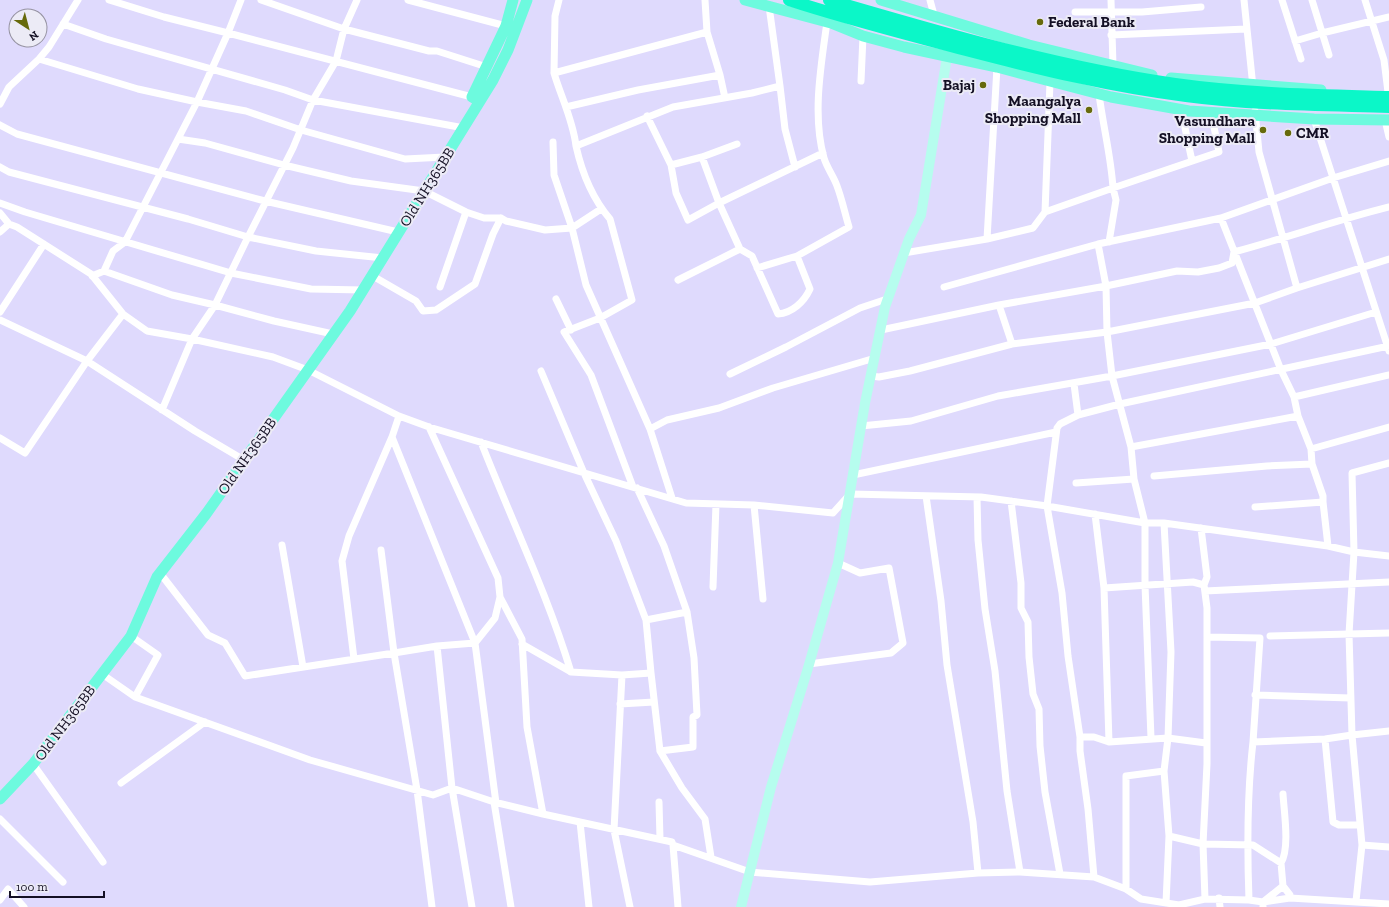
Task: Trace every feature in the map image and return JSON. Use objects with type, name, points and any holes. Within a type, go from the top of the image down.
[{"type":"highway","points":[[788,0],[879,28],[908,29],[993,46],[1089,69],[1175,84],[1240,91],[1389,94]]},
{"type":"highway","points":[[829,0],[882,16],[908,29],[1026,65],[1126,88],[1187,97],[1251,103],[1389,107]]},
{"type":"main road","name":"Old NH365BB","points":[[0,800],[33,764],[131,636],[160,573],[206,514],[363,290],[464,128],[487,67],[506,26],[513,0]]},
{"type":"main road","name":"Old NH365BB","points":[[476,99],[493,80],[508,50],[527,0]]},
{"type":"main road","points":[[744,0],[827,22],[876,40],[997,67],[1099,94],[1181,109],[1211,112],[1255,113],[1314,119],[1387,120]]},
{"type":"main road","points":[[883,0],[1029,45],[1145,74],[1177,79],[1389,94]]},
{"type":"street","points":[[0,104],[9,87],[39,59],[78,0]]},
{"type":"street","points":[[109,0],[164,17],[476,99]]},
{"type":"street","points":[[104,271],[113,251],[125,242],[162,172],[212,70],[241,0]]},
{"type":"street","points":[[261,0],[344,29],[429,51],[437,51],[487,67]]},
{"type":"street","points":[[162,410],[192,339],[215,305],[265,201],[284,166],[313,100],[336,61],[344,29],[357,0]]},
{"type":"street","points":[[408,0],[506,26]]},
{"type":"street","points":[[559,0],[555,16],[554,72],[574,130],[582,172],[601,209],[610,219],[632,300],[600,318],[564,332],[591,375],[635,488],[664,546],[688,612],[694,658],[698,715],[693,716],[693,747],[660,751]]},
{"type":"street","points":[[705,0],[707,32],[720,75],[725,98]]},
{"type":"street","points":[[930,0],[934,15]]},
{"type":"street","points":[[1111,0],[1113,65]]},
{"type":"street","points":[[1244,0],[1253,85]]},
{"type":"street","points":[[1282,0],[1301,59]]},
{"type":"street","points":[[1312,0],[1329,55]]},
{"type":"street","points":[[1365,0],[1384,60],[1389,94]]},
{"type":"street","points":[[769,6],[785,129],[795,167]]},
{"type":"street","points":[[1075,12],[1112,12],[1201,7]]},
{"type":"street","points":[[1295,41],[1389,17]]},
{"type":"street","points":[[757,268],[797,256],[849,227],[837,185],[823,153],[818,110],[820,70],[827,22]]},
{"type":"street","points":[[63,24],[212,70],[285,90],[313,100],[464,128]]},
{"type":"street","points":[[1112,35],[1246,29]]},
{"type":"street","points":[[554,72],[707,32]]},
{"type":"street","points":[[861,81],[863,36]]},
{"type":"street","points":[[742,907],[771,787],[838,563],[861,426],[887,299],[904,253],[921,215],[947,57]]},
{"type":"street","points":[[39,59],[138,89],[246,111],[301,130],[405,159],[446,157]]},
{"type":"street","points":[[987,239],[997,67]]},
{"type":"street","points":[[566,107],[638,90],[720,75]]},
{"type":"street","points":[[1045,212],[1050,82]]},
{"type":"street","points":[[576,146],[673,106],[725,98],[780,86]]},
{"type":"street","points":[[1099,94],[1104,132],[1111,158],[1113,188],[1116,200],[1108,242]]},
{"type":"street","points":[[1181,109],[1192,161]]},
{"type":"street","points":[[904,253],[987,239],[1033,228],[1045,212],[1219,152],[1211,112]]},
{"type":"street","points":[[1255,113],[1259,152],[1282,239],[1297,288]]},
{"type":"street","points":[[647,116],[671,165],[676,193],[688,220],[719,203],[823,153]]},
{"type":"street","points":[[1094,877],[1088,809],[1080,751],[1080,737],[1068,656],[1062,593],[1047,506],[1056,432],[1060,424],[1078,415],[1120,404],[1388,348],[1314,119]]},
{"type":"street","points":[[1387,120],[1389,137]]},
{"type":"street","points":[[0,125],[17,134],[265,201],[398,232]]},
{"type":"street","points":[[178,139],[205,143],[284,166],[351,181],[424,191],[466,212],[484,218],[501,218],[506,221],[545,230],[572,228],[601,209]]},
{"type":"street","points":[[553,142],[554,175],[572,228],[586,285],[650,429],[672,498]]},
{"type":"street","points":[[671,165],[702,157],[737,144]]},
{"type":"street","points":[[702,157],[719,203],[740,249],[752,256],[778,314],[786,313],[804,300],[810,289],[797,256]]},
{"type":"street","points":[[944,287],[1098,244],[1221,218],[1333,178],[1389,161]]},
{"type":"street","points":[[0,167],[9,172],[143,207],[248,237],[316,251],[383,258]]},
{"type":"street","points":[[0,203],[25,212],[231,273],[311,289],[363,290]]},
{"type":"street","points":[[1234,252],[1282,239],[1346,218],[1389,207]]},
{"type":"street","points":[[440,287],[466,212]]},
{"type":"street","points":[[0,213],[9,224],[17,226],[92,276],[123,314],[147,331],[192,339],[273,357],[308,370],[399,416],[429,427],[686,503],[754,505],[833,513],[850,494],[978,497],[1047,506],[1145,524],[1164,523],[1389,556]]},
{"type":"street","points":[[371,275],[416,301],[423,311],[436,310],[475,284],[493,234],[501,218]]},
{"type":"street","points":[[1221,218],[1281,370],[1294,396],[1298,416],[1311,449],[1312,464],[1323,496],[1328,546]]},
{"type":"street","points":[[0,232],[9,224]]},
{"type":"street","points":[[0,312],[44,244]]},
{"type":"street","points":[[1098,244],[1106,286],[1107,332],[1112,376],[1132,447],[1134,479],[1145,524],[1145,585],[1151,738]]},
{"type":"street","points":[[678,280],[740,249]]},
{"type":"street","points":[[881,330],[999,305],[1106,286],[1176,271],[1198,272],[1219,268],[1232,263],[1234,252]]},
{"type":"street","points":[[871,376],[878,377],[910,372],[1012,344],[1107,332],[1255,303],[1389,259]]},
{"type":"street","points":[[92,276],[104,271],[172,295],[274,321],[333,334]]},
{"type":"street","points":[[556,299],[571,330]]},
{"type":"street","points":[[730,374],[786,347],[860,308],[887,299]]},
{"type":"street","points":[[999,305],[1012,344]]},
{"type":"street","points":[[861,426],[911,421],[998,396],[1074,384],[1271,344],[1376,312]]},
{"type":"street","points":[[0,438],[25,453],[86,361],[123,314]]},
{"type":"street","points":[[0,320],[86,361],[244,460]]},
{"type":"street","points":[[650,429],[667,420],[720,408],[773,388],[875,358]]},
{"type":"street","points":[[541,371],[584,472],[616,541],[646,620],[660,751],[682,788],[704,819],[711,857]]},
{"type":"street","points":[[1294,396],[1389,375]]},
{"type":"street","points":[[1074,384],[1078,415]]},
{"type":"street","points":[[354,659],[342,561],[349,536],[392,437],[399,416]]},
{"type":"street","points":[[1132,447],[1298,416]]},
{"type":"street","points":[[1311,449],[1389,426]]},
{"type":"street","points":[[160,573],[208,635],[225,643],[245,676],[437,646],[475,643],[495,618],[500,597],[498,578],[429,427]]},
{"type":"street","points":[[853,475],[1056,432]]},
{"type":"street","points":[[392,437],[475,643],[495,802],[511,907]]},
{"type":"street","points":[[481,442],[509,514],[538,578],[560,636],[571,672]]},
{"type":"street","points":[[1356,901],[1362,845],[1359,825],[1350,698],[1349,634],[1354,552],[1352,473],[1389,463]]},
{"type":"street","points":[[1154,476],[1267,466],[1312,464]]},
{"type":"street","points":[[1076,483],[1134,479]]},
{"type":"street","points":[[926,496],[941,601],[948,665],[973,822],[978,873]]},
{"type":"street","points":[[978,497],[978,540],[985,609],[995,671],[1007,791],[1020,872]]},
{"type":"street","points":[[1010,501],[1021,583],[1022,608],[1028,622],[1033,694],[1039,709],[1040,746],[1045,792],[1060,874]]},
{"type":"street","points":[[1255,507],[1323,502]]},
{"type":"street","points":[[713,587],[716,504]]},
{"type":"street","points":[[754,505],[762,599]]},
{"type":"street","points":[[1095,514],[1104,588],[1109,742]]},
{"type":"street","points":[[1164,523],[1171,652],[1168,738],[1164,771],[1169,836],[1166,903]]},
{"type":"street","points":[[1201,528],[1207,577],[1204,588],[1207,637],[1203,844],[1205,898]]},
{"type":"street","points":[[282,545],[303,667]]},
{"type":"street","points":[[380,550],[394,653],[417,790],[432,907]]},
{"type":"street","points":[[809,664],[891,653],[903,643],[889,568],[860,573],[838,563]]},
{"type":"street","points":[[1104,588],[1193,582],[1204,588],[1389,582]]},
{"type":"street","points":[[500,597],[522,639],[527,727],[543,814]]},
{"type":"street","points":[[646,620],[688,612]]},
{"type":"street","points":[[495,618],[510,617]]},
{"type":"street","points":[[1270,636],[1389,633]]},
{"type":"street","points":[[131,636],[158,655],[135,697]]},
{"type":"street","points":[[1207,637],[1260,638],[1250,768],[1247,845],[1249,900]]},
{"type":"street","points":[[522,644],[571,672],[622,675],[651,673]]},
{"type":"street","points":[[437,646],[452,788],[472,907]]},
{"type":"street","points":[[102,674],[135,697],[310,760],[433,795],[452,788],[495,802],[543,814],[672,842],[673,845],[711,857],[750,872],[870,882],[978,873],[1020,872],[1060,874],[1094,877],[1126,889],[1141,899],[1179,905],[1205,898],[1249,900],[1263,905],[1290,898],[1389,904]]},
{"type":"street","points":[[622,675],[614,830],[630,907]]},
{"type":"street","points":[[1256,694],[1350,698]]},
{"type":"street","points":[[620,704],[654,702]]},
{"type":"street","points":[[121,783],[205,722]]},
{"type":"street","points":[[1253,742],[1325,739],[1389,731]]},
{"type":"street","points":[[1080,737],[1094,737],[1109,742],[1168,738],[1206,743]]},
{"type":"street","points":[[1325,739],[1333,822],[1340,825],[1359,825]]},
{"type":"street","points":[[33,764],[103,862]]},
{"type":"street","points":[[1126,889],[1126,776],[1164,771]]},
{"type":"street","points":[[1283,794],[1285,857],[1281,863],[1283,886],[1290,895],[1290,898]]},
{"type":"street","points":[[659,802],[660,839]]},
{"type":"street","points":[[0,819],[63,882]]},
{"type":"street","points":[[580,822],[589,907]]},
{"type":"street","points":[[1169,836],[1203,844],[1253,845],[1281,863]]},
{"type":"street","points":[[673,845],[678,907]]},
{"type":"street","points":[[1362,845],[1389,847]]},
{"type":"street","points":[[1263,905],[1283,886]]},
{"type":"street","points":[[0,900],[8,889],[24,907]]},
{"type":"street","points":[[1219,898],[1220,907]]},
{"type":"place","name":"Federal Bank","points":[[1040,22]]},
{"type":"place","name":"Bajaj","points":[[983,85]]},
{"type":"place","name":"Maangalya Shopping Mall","points":[[1089,110]]},
{"type":"place","name":"Vasundhara Shopping Mall","points":[[1263,130]]},
{"type":"place","name":"CMR","points":[[1288,133]]}]
